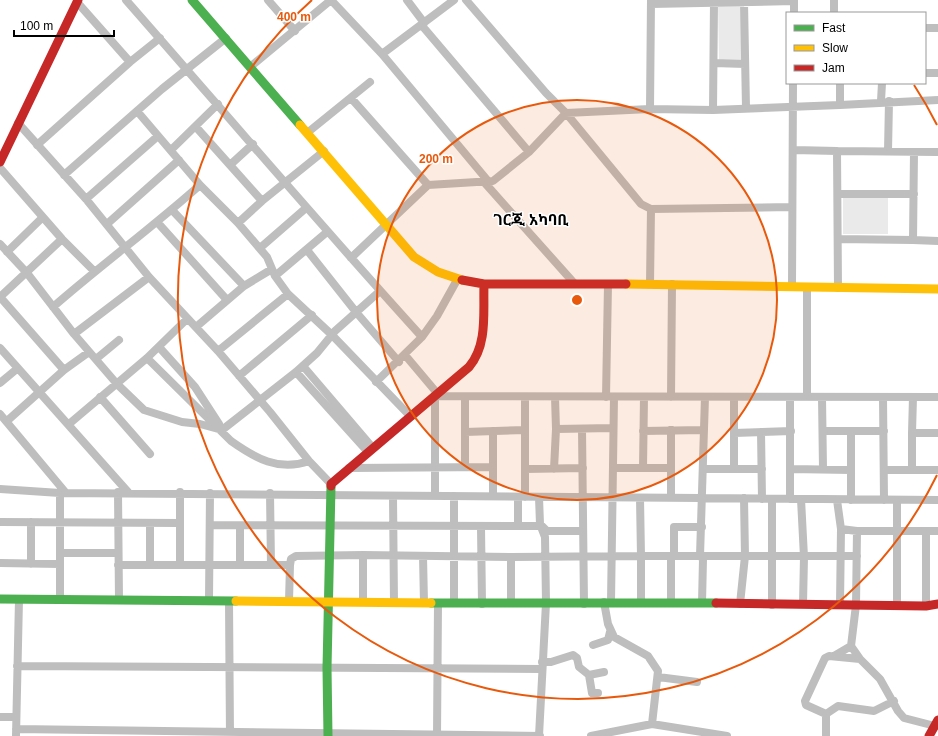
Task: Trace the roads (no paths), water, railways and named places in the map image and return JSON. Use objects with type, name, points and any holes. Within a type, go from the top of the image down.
[{"type":"street","points":[[126,0],[253,144],[327,232],[422,338]]},
{"type":"street","points":[[192,0],[414,257],[430,270],[457,280],[484,284],[672,284],[938,289]]},
{"type":"street","points":[[268,0],[295,31]]},
{"type":"street","points":[[250,67],[331,0],[382,54],[486,182],[574,284]]},
{"type":"street","points":[[407,0],[422,20],[424,28],[529,152]]},
{"type":"street","points":[[382,54],[454,0]]},
{"type":"street","points":[[466,0],[546,93],[566,113],[641,204],[651,209],[792,207]]},
{"type":"street","points":[[650,109],[651,2],[794,0],[794,12]]},
{"type":"street","points":[[834,0],[834,12]]},
{"type":"street","points":[[0,162],[77,1],[130,62]]},
{"type":"street","points":[[746,108],[745,64],[747,1]]},
{"type":"street","points":[[713,110],[714,2]]},
{"type":"street","points":[[926,28],[938,28]]},
{"type":"street","points":[[37,145],[130,62],[160,38]]},
{"type":"street","points":[[64,174],[187,69],[226,38]]},
{"type":"street","points":[[714,63],[745,64]]},
{"type":"street","points":[[926,73],[938,73]]},
{"type":"street","points":[[307,133],[370,82]]},
{"type":"street","points":[[792,286],[794,150],[793,84]]},
{"type":"street","points":[[840,84],[840,105]]},
{"type":"street","points":[[882,84],[885,101],[888,151]]},
{"type":"street","points":[[351,98],[428,185]]},
{"type":"street","points":[[351,258],[428,185],[486,182],[498,178],[529,152],[566,113],[650,109],[713,110],[840,105],[885,101],[938,100]]},
{"type":"street","points":[[171,150],[218,104]]},
{"type":"street","points":[[137,111],[200,185],[238,223],[260,248],[270,262],[273,273],[288,294],[312,315],[410,416]]},
{"type":"street","points":[[18,123],[86,199],[149,277],[218,351],[309,461],[331,484]]},
{"type":"street","points":[[196,127],[262,201]]},
{"type":"street","points":[[86,199],[158,136]]},
{"type":"street","points":[[230,165],[253,144]]},
{"type":"street","points":[[794,150],[938,152]]},
{"type":"street","points":[[238,223],[262,201],[324,151]]},
{"type":"street","points":[[837,151],[838,288]]},
{"type":"street","points":[[914,152],[914,240]]},
{"type":"street","points":[[107,224],[179,160]]},
{"type":"street","points":[[0,168],[62,239],[94,271]]},
{"type":"street","points":[[53,307],[124,247],[158,223],[200,185]]},
{"type":"street","points":[[838,194],[914,194]]},
{"type":"street","points":[[260,248],[306,208]]},
{"type":"street","points":[[650,284],[651,209]]},
{"type":"street","points":[[172,210],[244,286]]},
{"type":"street","points":[[7,252],[43,217]]},
{"type":"street","points":[[158,223],[227,300]]},
{"type":"street","points":[[196,327],[244,286],[273,273],[308,250],[327,232]]},
{"type":"street","points":[[62,239],[0,297],[64,370]]},
{"type":"street","points":[[838,239],[938,241]]},
{"type":"street","points":[[0,244],[27,273],[89,352],[96,358],[117,384],[146,411],[155,412],[182,422],[200,424],[222,430]]},
{"type":"street","points":[[308,250],[356,312],[399,362]]},
{"type":"street","points":[[74,334],[149,277]]},
{"type":"street","points":[[376,382],[399,362],[422,338],[437,316],[457,280]]},
{"type":"street","points":[[328,734],[327,668],[331,484],[469,367],[481,351],[484,326],[484,284]]},
{"type":"street","points":[[593,645],[608,640],[610,632],[608,602],[612,556],[613,428],[610,397],[608,284]]},
{"type":"street","points":[[671,397],[672,284]]},
{"type":"street","points":[[807,287],[807,397]]},
{"type":"street","points":[[222,430],[300,369],[334,331],[380,291]]},
{"type":"street","points":[[218,351],[288,294]]},
{"type":"street","points":[[239,376],[312,315]]},
{"type":"street","points":[[69,424],[147,358],[187,319]]},
{"type":"street","points":[[96,358],[119,340]]},
{"type":"street","points":[[159,347],[195,387],[222,430]]},
{"type":"street","points":[[0,348],[128,492]]},
{"type":"street","points":[[7,421],[64,370],[89,352]]},
{"type":"street","points":[[405,355],[436,394],[436,496]]},
{"type":"street","points":[[147,358],[222,430],[231,441],[244,450],[272,464],[291,466],[309,461]]},
{"type":"street","points":[[0,383],[18,368]]},
{"type":"street","points":[[300,369],[370,450]]},
{"type":"street","points":[[436,394],[464,397],[938,397]]},
{"type":"street","points":[[100,397],[150,454]]},
{"type":"street","points":[[464,397],[464,467]]},
{"type":"street","points":[[518,526],[525,469],[525,397]]},
{"type":"street","points":[[554,469],[556,429],[555,397]]},
{"type":"street","points":[[643,468],[644,397]]},
{"type":"street","points":[[702,602],[703,559],[700,556],[704,469],[705,397]]},
{"type":"street","points":[[734,397],[734,469]]},
{"type":"street","points":[[790,397],[790,499]]},
{"type":"street","points":[[822,397],[823,469]]},
{"type":"street","points":[[883,397],[884,500]]},
{"type":"street","points":[[912,470],[913,397]]},
{"type":"street","points":[[0,414],[63,493],[60,522],[60,600]]},
{"type":"street","points":[[556,429],[613,428]]},
{"type":"street","points":[[582,429],[584,604]]},
{"type":"street","points":[[465,432],[525,430]]},
{"type":"street","points":[[671,430],[671,498]]},
{"type":"street","points":[[643,431],[704,430]]},
{"type":"street","points":[[493,431],[493,496]]},
{"type":"street","points":[[734,434],[791,431]]},
{"type":"street","points":[[823,431],[884,431]]},
{"type":"street","points":[[851,431],[851,500]]},
{"type":"street","points":[[761,432],[762,499]]},
{"type":"street","points":[[912,434],[938,432]]},
{"type":"street","points":[[349,468],[494,467]]},
{"type":"street","points":[[525,469],[583,468]]},
{"type":"street","points":[[613,468],[671,468]]},
{"type":"street","points":[[704,469],[762,469]]},
{"type":"street","points":[[791,469],[851,470]]},
{"type":"street","points":[[884,470],[938,470]]},
{"type":"street","points":[[0,489],[63,493],[180,492],[393,496],[744,498],[772,500],[938,500]]},
{"type":"street","points":[[118,492],[119,600]]},
{"type":"street","points":[[180,492],[180,565]]},
{"type":"street","points":[[209,600],[210,493]]},
{"type":"street","points":[[270,493],[271,565]]},
{"type":"street","points":[[393,496],[394,603]]},
{"type":"street","points":[[454,496],[454,603]]},
{"type":"street","points":[[19,599],[16,733],[539,736],[546,603],[545,537],[542,526],[539,497]]},
{"type":"street","points":[[640,498],[641,602]]},
{"type":"street","points":[[740,604],[744,556],[744,498]]},
{"type":"street","points":[[801,499],[804,557],[803,604]]},
{"type":"street","points":[[772,500],[772,604]]},
{"type":"street","points":[[837,500],[841,529],[840,604]]},
{"type":"street","points":[[897,500],[897,605]]},
{"type":"street","points":[[0,522],[180,523]]},
{"type":"street","points":[[31,522],[31,564]]},
{"type":"street","points":[[150,523],[150,565]]},
{"type":"street","points":[[210,525],[542,526],[547,531],[583,531]]},
{"type":"street","points":[[240,526],[240,565]]},
{"type":"street","points":[[481,527],[482,604]]},
{"type":"street","points":[[671,602],[674,527],[702,527]]},
{"type":"street","points":[[841,529],[857,531],[938,531]]},
{"type":"street","points":[[857,531],[856,605],[851,646],[860,659],[880,679],[894,701],[898,711],[904,718],[936,723],[929,736]]},
{"type":"street","points":[[926,532],[926,606]]},
{"type":"street","points":[[60,553],[118,553]]},
{"type":"street","points":[[289,601],[291,559],[300,555],[481,557],[857,556]]},
{"type":"street","points":[[363,602],[364,555]]},
{"type":"street","points":[[423,556],[424,603]]},
{"type":"street","points":[[510,557],[511,603]]},
{"type":"street","points":[[0,563],[60,564]]},
{"type":"street","points":[[118,565],[290,565]]},
{"type":"street","points":[[0,599],[482,604],[702,602],[740,604],[926,606],[938,604]]},
{"type":"street","points":[[229,601],[230,734]]},
{"type":"street","points":[[437,735],[436,668],[438,603]]},
{"type":"street","points":[[610,632],[614,637],[648,656],[655,664],[658,671],[658,677],[652,724]]},
{"type":"street","points":[[826,714],[806,705],[805,701],[825,658],[834,656],[851,646]]},
{"type":"street","points":[[17,666],[327,668],[542,666],[573,655],[577,658],[579,667],[589,675],[592,693],[598,693]]},
{"type":"street","points":[[834,656],[860,659]]},
{"type":"street","points":[[589,675],[604,672]]},
{"type":"street","points":[[658,677],[697,682]]},
{"type":"street","points":[[826,714],[838,706],[874,712],[894,701]]},
{"type":"street","points":[[826,714],[826,736]]},
{"type":"street","points":[[0,717],[16,717]]},
{"type":"street","points":[[591,736],[652,724],[728,736]]},
{"type":"district","name":"ገርጂ አካባቢ","points":[[531,219]]}]
